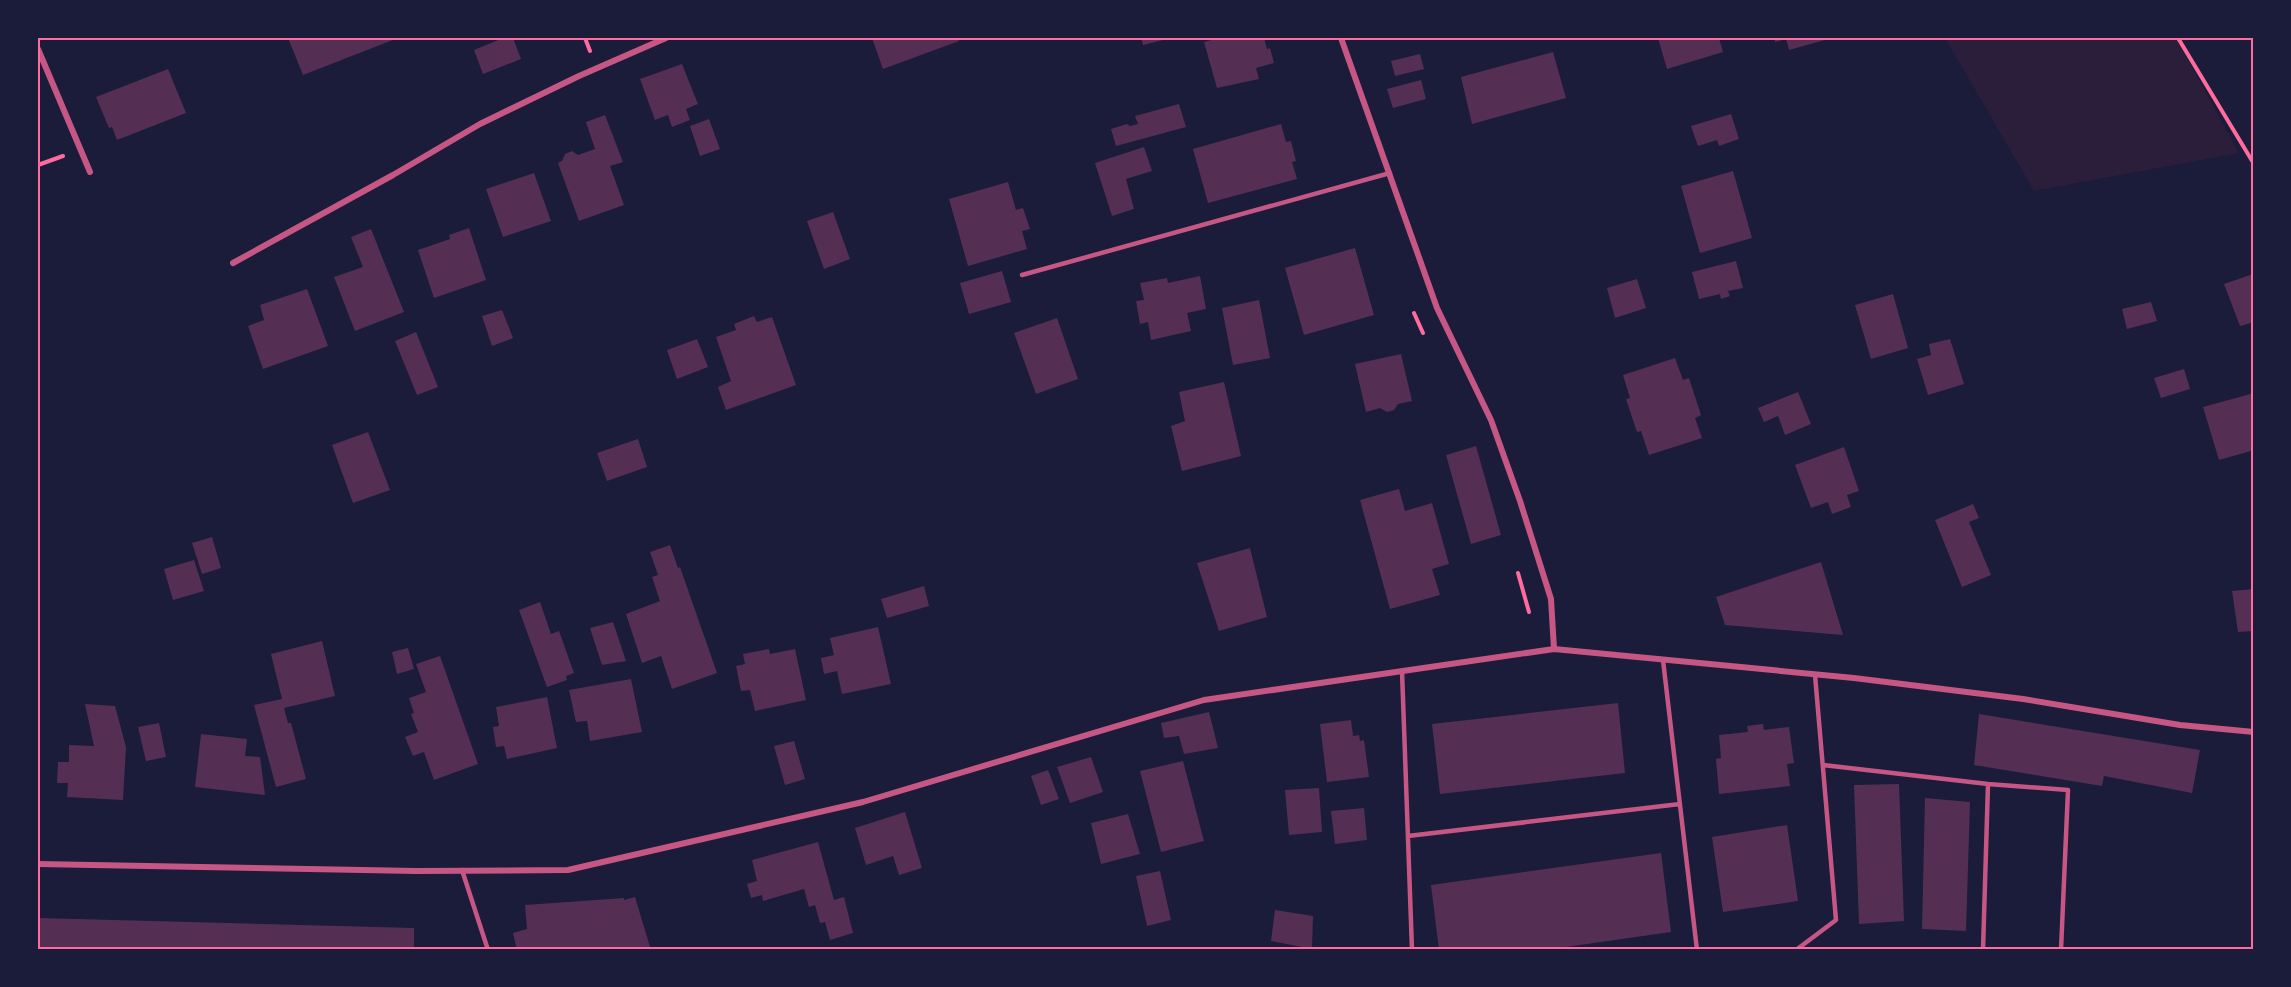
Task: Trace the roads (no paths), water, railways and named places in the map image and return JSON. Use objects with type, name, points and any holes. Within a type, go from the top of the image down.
[{"type":"street","points":[[233,263],[480,124],[579,76],[666,38]]},
{"type":"street","points":[[1341,38],[1437,308],[1491,420],[1520,501],[1551,599],[1554,649]]},
{"type":"street","points":[[38,49],[90,172]]},
{"type":"street","points":[[38,864],[568,870],[863,801],[1204,700],[1554,649],[1815,675],[2023,699],[2180,725],[2253,732]]},
{"type":"lane","points":[[1022,275],[1390,173]]},
{"type":"lane","points":[[1663,660],[1697,950]]},
{"type":"lane","points":[[1402,671],[1412,950]]},
{"type":"lane","points":[[1796,950],[1836,920],[1815,675]]},
{"type":"lane","points":[[1823,765],[1988,784],[2068,790],[2061,950]]},
{"type":"lane","points":[[1983,950],[1988,784]]},
{"type":"lane","points":[[1408,836],[1680,804]]},
{"type":"lane","points":[[462,870],[488,950]]}]
